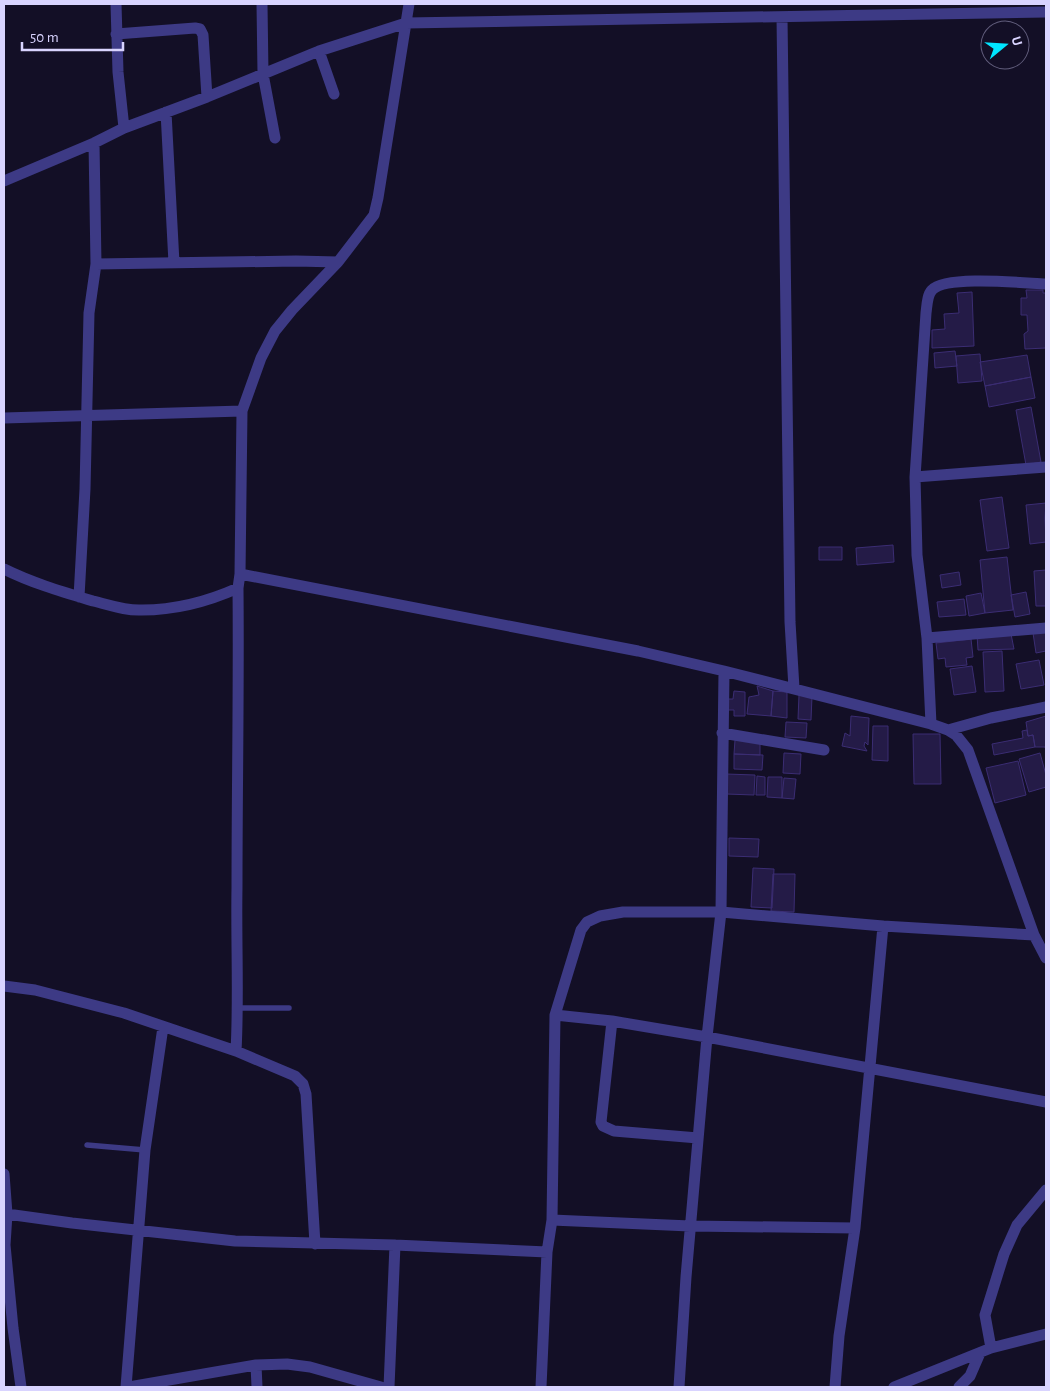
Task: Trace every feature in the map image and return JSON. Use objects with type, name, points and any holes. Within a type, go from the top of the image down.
[{"type":"street","points":[[116,4],[116,34],[124,128]]},
{"type":"street","points":[[262,4],[263,74],[275,138]]},
{"type":"street","points":[[236,1051],[238,1008],[236,891],[239,676],[238,588],[240,574],[242,411],[261,358],[275,331],[308,292],[338,262],[374,215],[409,4]]},
{"type":"street","points":[[4,181],[94,143],[124,128],[207,98],[318,51],[406,23],[1046,12]]},
{"type":"street","points":[[782,17],[790,622],[794,688]]},
{"type":"street","points":[[116,34],[194,28],[200,30],[203,35],[207,98]]},
{"type":"street","points":[[318,51],[334,94]]},
{"type":"street","points":[[166,112],[174,263]]},
{"type":"street","points":[[79,597],[85,489],[88,313],[96,264],[94,143]]},
{"type":"street","points":[[96,264],[338,262]]},
{"type":"street","points":[[930,724],[927,638],[917,555],[915,477],[926,313],[930,292],[937,286],[953,282],[1046,284]]},
{"type":"street","points":[[4,418],[242,411]]},
{"type":"street","points":[[915,477],[1046,467]]},
{"type":"street","points":[[4,569],[38,584],[124,609],[162,609],[204,600],[238,588]]},
{"type":"street","points":[[240,574],[638,651],[794,688],[948,730],[956,735],[968,750],[1034,934],[1046,958]]},
{"type":"street","points":[[927,638],[1046,628]]},
{"type":"street","points":[[679,1387],[690,1226],[707,1037],[721,912],[724,671]]},
{"type":"street","points":[[948,730],[991,718],[1046,707]]},
{"type":"street","points":[[722,733],[824,750]]},
{"type":"street","points":[[541,1387],[547,1252],[552,1220],[555,1014],[580,930],[587,922],[600,916],[623,912],[721,912],[883,926],[1034,934]]},
{"type":"street","points":[[835,1387],[839,1336],[856,1228],[883,926]]},
{"type":"street","points":[[4,986],[36,990],[124,1013],[236,1051],[300,1079],[306,1094],[315,1244]]},
{"type":"street","points":[[555,1014],[612,1021],[707,1037],[1046,1102]]},
{"type":"street","points":[[612,1021],[601,1122],[603,1126],[614,1131],[698,1138]]},
{"type":"street","points":[[163,1027],[145,1150],[128,1387],[256,1365],[299,1365],[381,1387]]},
{"type":"street","points":[[4,1174],[7,1214],[4,1245],[8,1329],[21,1387]]},
{"type":"street","points":[[991,1348],[985,1315],[1004,1254],[1017,1225],[1046,1190]]},
{"type":"street","points":[[7,1214],[234,1242],[395,1245],[547,1252]]},
{"type":"street","points":[[552,1220],[690,1226],[856,1228]]},
{"type":"street","points":[[389,1387],[395,1245]]},
{"type":"street","points":[[894,1387],[991,1348],[1046,1334]]},
{"type":"street","points":[[959,1387],[970,1376],[980,1353]]},
{"type":"street","points":[[256,1365],[257,1387]]},
{"type":"lane","points":[[238,1008],[289,1008]]},
{"type":"lane","points":[[88,1144],[145,1150]]},
{"type":"building","points":[[1026,290],[1043,290],[1043,293],[1046,293],[1046,348],[1025,349],[1024,334],[1028,331],[1027,315],[1021,315],[1021,298],[1027,298]]},
{"type":"building","points":[[972,292],[974,346],[932,348],[932,330],[945,329],[944,314],[959,313],[957,293]]},
{"type":"building","points":[[955,351],[957,366],[935,368],[934,353]]},
{"type":"building","points":[[980,354],[982,381],[958,383],[956,356]]},
{"type":"building","points":[[1027,355],[1031,377],[985,386],[980,362]]},
{"type":"building","points":[[1031,377],[1035,398],[989,407],[985,386]]},
{"type":"building","points":[[1031,407],[1041,462],[1026,465],[1016,410]]},
{"type":"building","points":[[1002,497],[1009,548],[987,551],[980,500]]},
{"type":"building","points":[[1046,503],[1046,542],[1030,544],[1026,505]]},
{"type":"building","points":[[893,545],[894,562],[857,565],[856,548]]},
{"type":"building","points":[[819,547],[842,547],[842,560],[819,560]]},
{"type":"building","points":[[1007,557],[1013,610],[985,613],[980,560]]},
{"type":"building","points":[[1046,570],[1046,606],[1036,606],[1034,571]]},
{"type":"building","points":[[959,572],[961,585],[942,588],[940,575]]},
{"type":"building","points":[[1026,592],[1030,614],[1015,617],[1011,595]]},
{"type":"building","points":[[981,593],[985,613],[969,616],[966,596]]},
{"type":"building","points":[[964,599],[966,615],[939,617],[937,602]]},
{"type":"building","points":[[1046,631],[1046,651],[1036,653],[1033,633]]},
{"type":"building","points":[[1011,634],[1014,649],[978,650],[977,635]]},
{"type":"building","points":[[971,639],[973,657],[966,658],[967,665],[946,667],[945,658],[938,659],[936,643]]},
{"type":"building","points":[[1002,651],[1004,691],[985,692],[983,652]]},
{"type":"building","points":[[1039,660],[1044,685],[1021,689],[1016,664]]},
{"type":"building","points":[[972,666],[976,692],[954,695],[950,669]]},
{"type":"building","points":[[757,686],[773,691],[771,716],[747,714],[749,697],[759,695]]},
{"type":"building","points":[[734,691],[745,692],[745,716],[734,716],[734,710],[728,710],[724,699],[733,699]]},
{"type":"building","points":[[773,691],[787,692],[787,718],[771,716]]},
{"type":"building","points":[[799,695],[812,696],[811,720],[798,719]]},
{"type":"building","points":[[851,716],[869,718],[868,745],[865,742],[864,746],[867,751],[842,746],[845,733],[850,736]]},
{"type":"building","points":[[1046,716],[1046,750],[1045,747],[1035,747],[1033,735],[1028,736],[1026,722]]},
{"type":"building","points":[[786,722],[807,723],[806,738],[785,737]]},
{"type":"building","points":[[873,726],[888,726],[888,761],[872,760]]},
{"type":"building","points":[[1027,730],[1028,736],[1033,735],[1035,747],[994,755],[992,744],[1023,738],[1022,731]]},
{"type":"building","points":[[913,734],[940,734],[941,784],[914,784]]},
{"type":"building","points":[[735,740],[760,741],[760,755],[734,754]]},
{"type":"building","points":[[784,753],[801,754],[800,774],[783,773]]},
{"type":"building","points":[[1040,753],[1046,775],[1046,787],[1029,792],[1019,759]]},
{"type":"building","points":[[734,754],[763,755],[762,770],[734,769]]},
{"type":"building","points":[[1018,761],[1026,795],[995,803],[986,768]]},
{"type":"building","points":[[726,774],[755,775],[754,795],[726,794]]},
{"type":"building","points":[[757,776],[765,777],[765,795],[756,795]]},
{"type":"building","points":[[768,777],[782,777],[782,798],[767,797]]},
{"type":"building","points":[[784,778],[796,779],[794,799],[782,798]]},
{"type":"building","points":[[729,838],[759,839],[758,857],[729,856]]},
{"type":"building","points":[[753,868],[774,869],[772,908],[751,907]]},
{"type":"building","points":[[773,874],[795,874],[794,912],[771,911]]}]
